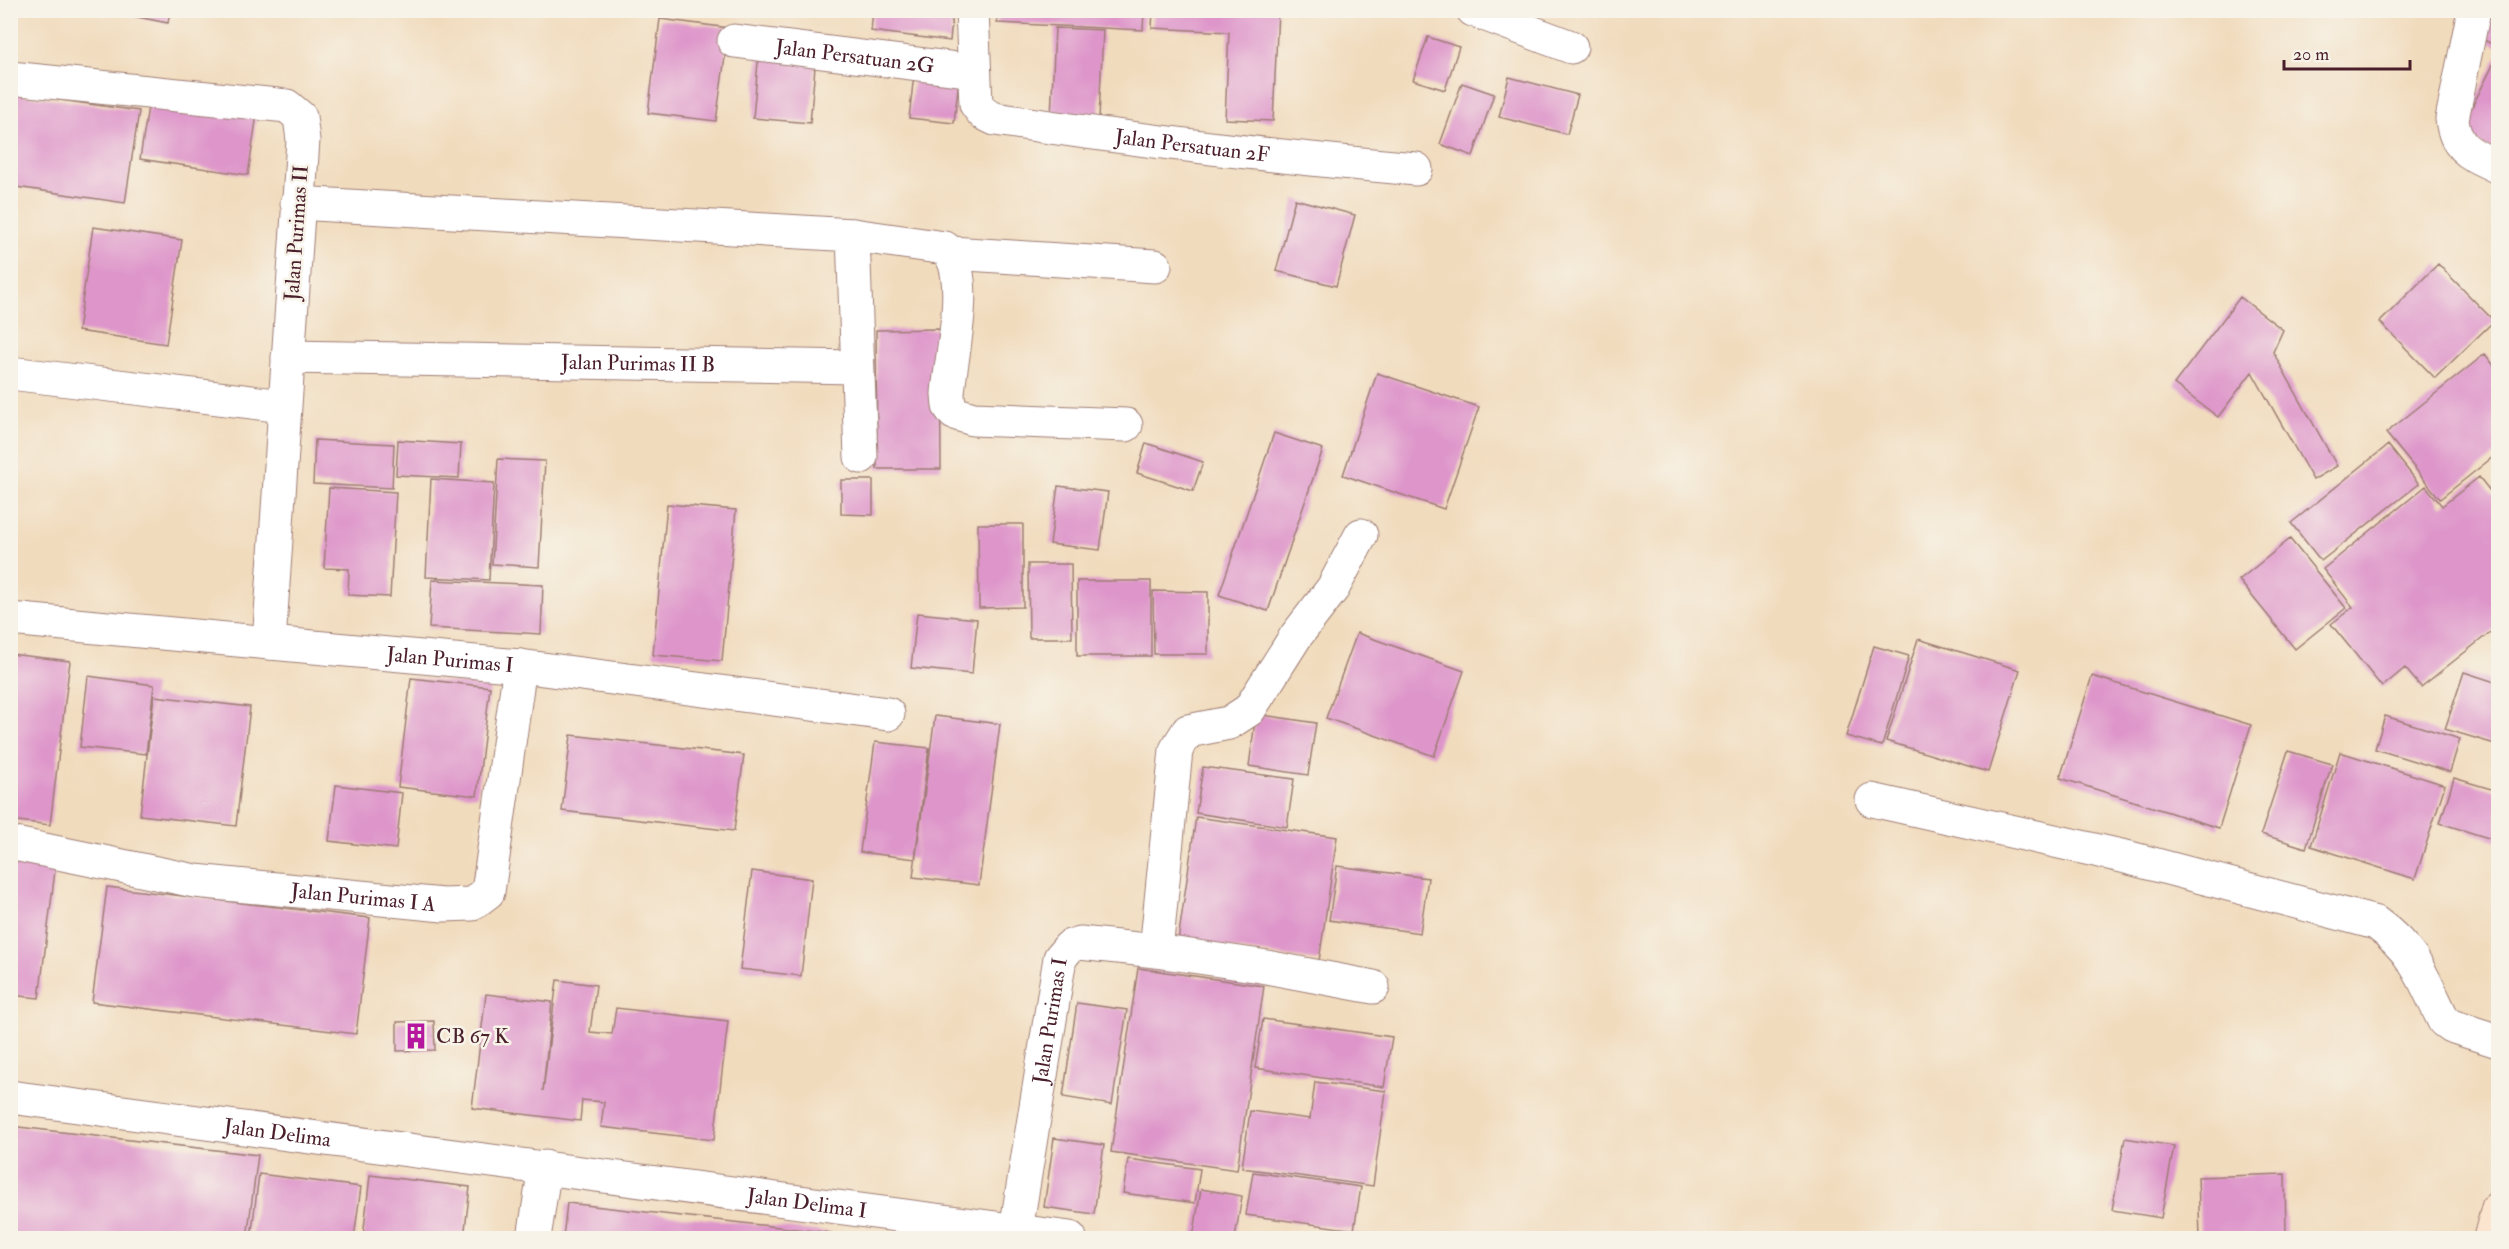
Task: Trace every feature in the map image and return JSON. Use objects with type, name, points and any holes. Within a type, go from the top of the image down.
[{"type":"street","points":[[972,10],[974,71]]},
{"type":"street","points":[[1473,10],[1571,47]]},
{"type":"street","points":[[2474,10],[2454,108],[2453,132],[2461,147],[2499,167]]},
{"type":"street","name":"Jalan Persatuan 2G","points":[[734,41],[974,71]]},
{"type":"street","name":"Jalan Persatuan 2F","points":[[974,71],[976,104],[983,113],[995,119],[1278,157],[1416,169]]},
{"type":"street","name":"Jalan Purimas II","points":[[10,78],[287,106],[300,117],[302,129],[269,643]]},
{"type":"street","points":[[297,203],[853,235],[945,248],[956,261],[959,299],[948,394],[949,406],[954,413],[973,419],[1126,425]]},
{"type":"street","points":[[853,235],[861,457]]},
{"type":"street","points":[[951,254],[1155,266]]},
{"type":"street","name":"Jalan Purimas II B","points":[[288,357],[857,367]]},
{"type":"street","points":[[10,373],[285,406]]},
{"type":"street","points":[[1156,951],[1176,750],[1188,730],[1229,723],[1249,710],[1296,636],[1333,588],[1361,535]]},
{"type":"street","name":"Jalan Purimas I","points":[[10,619],[520,666],[888,714]]},
{"type":"street","name":"Jalan Purimas I A","points":[[10,843],[195,881],[443,905],[471,904],[488,892],[520,666]]},
{"type":"street","points":[[1872,800],[2126,857],[2376,923],[2396,938],[2417,963],[2444,1021],[2451,1026],[2498,1041]]},
{"type":"street","name":"Jalan Purimas I","points":[[1016,1230],[1060,958],[1070,946],[1080,944],[1156,951],[1261,966],[1373,987]]},
{"type":"street","name":"Jalan Delima","points":[[10,1097],[544,1167]]},
{"type":"street","points":[[534,1239],[544,1167]]},
{"type":"street","name":"Jalan Delima I","points":[[544,1167],[1070,1239]]},
{"type":"street","points":[[2490,1239],[2499,1208]]},
{"type":"building","points":[[103,10],[170,10],[168,23]]},
{"type":"building","points":[[873,10],[953,10],[950,41],[871,31]]},
{"type":"building","points":[[998,10],[1144,10],[1143,30],[997,23]]},
{"type":"building","points":[[1153,10],[1278,10],[1273,121],[1225,119],[1229,32],[1152,28]]},
{"type":"building","points":[[2492,10],[2498,10],[2498,47],[2478,37]]},
{"type":"building","points":[[660,19],[729,28],[716,121],[648,113]]},
{"type":"building","points":[[1055,28],[1103,30],[1099,119],[1051,118]]},
{"type":"building","points":[[1428,37],[1459,47],[1445,90],[1413,80]]},
{"type":"building","points":[[759,51],[816,56],[810,123],[753,118]]},
{"type":"building","points":[[2498,55],[2498,153],[2459,133]]},
{"type":"building","points":[[915,66],[960,71],[954,123],[909,118]]},
{"type":"building","points":[[1509,77],[1578,95],[1567,134],[1499,117]]},
{"type":"building","points":[[1462,83],[1494,94],[1473,156],[1440,144]]},
{"type":"building","points":[[10,93],[139,111],[125,203],[10,186]]},
{"type":"building","points":[[149,100],[257,114],[248,175],[140,159]]},
{"type":"building","points":[[1295,199],[1355,215],[1336,286],[1276,271]]},
{"type":"building","points":[[93,227],[182,240],[166,344],[78,331]]},
{"type":"building","points":[[2438,264],[2494,321],[2435,378],[2380,322]]},
{"type":"building","points":[[2240,297],[2283,330],[2273,352],[2337,466],[2313,480],[2252,372],[2218,417],[2174,384]]},
{"type":"building","points":[[940,329],[941,469],[877,469],[876,330]]},
{"type":"building","points":[[2485,354],[2498,371],[2498,453],[2440,499],[2386,433]]},
{"type":"building","points":[[1377,373],[1479,407],[1444,509],[1343,475]]},
{"type":"building","points":[[1274,433],[1323,449],[1268,611],[1219,595]]},
{"type":"building","points":[[315,440],[394,444],[392,488],[313,484]]},
{"type":"building","points":[[398,440],[461,444],[459,478],[396,475]]},
{"type":"building","points":[[1146,443],[1203,462],[1193,491],[1137,473]]},
{"type":"building","points":[[2388,445],[2419,484],[2321,561],[2291,523]]},
{"type":"building","points":[[498,459],[545,461],[539,567],[492,564]]},
{"type":"building","points":[[2479,477],[2498,501],[2498,626],[2421,687],[2405,668],[2382,687],[2331,624],[2353,607],[2323,569],[2426,486],[2442,506]]},
{"type":"building","points":[[431,479],[494,483],[489,580],[426,577]]},
{"type":"building","points":[[841,480],[873,480],[873,515],[841,514]]},
{"type":"building","points":[[1058,486],[1108,492],[1100,550],[1050,544]]},
{"type":"building","points":[[329,488],[396,492],[390,597],[348,595],[349,569],[324,568]]},
{"type":"building","points":[[667,504],[736,510],[722,661],[653,655]]},
{"type":"building","points":[[978,524],[1023,524],[1023,607],[979,608]]},
{"type":"building","points":[[2290,539],[2346,608],[2295,649],[2239,580]]},
{"type":"building","points":[[1028,564],[1071,564],[1072,638],[1029,638]]},
{"type":"building","points":[[432,580],[543,585],[541,634],[429,628]]},
{"type":"building","points":[[1077,581],[1151,581],[1151,656],[1077,656]]},
{"type":"building","points":[[1153,591],[1208,592],[1208,654],[1154,654]]},
{"type":"building","points":[[917,613],[977,619],[972,674],[911,668]]},
{"type":"building","points":[[1357,633],[1464,671],[1434,756],[1326,718]]},
{"type":"building","points":[[1918,639],[2020,670],[1988,772],[1886,741]]},
{"type":"building","points":[[1874,646],[1909,656],[1882,746],[1846,736]]},
{"type":"building","points":[[10,654],[70,661],[50,825],[10,820]]},
{"type":"building","points":[[2464,672],[2498,683],[2498,745],[2445,729]]},
{"type":"building","points":[[88,676],[154,685],[146,754],[80,747]]},
{"type":"building","points":[[2092,676],[2251,725],[2219,828],[2060,778]]},
{"type":"building","points":[[411,678],[490,687],[477,796],[398,787]]},
{"type":"building","points":[[154,696],[250,707],[236,826],[140,815]]},
{"type":"building","points":[[1256,714],[1316,723],[1308,775],[1249,766]]},
{"type":"building","points":[[935,716],[1000,724],[979,885],[913,877]]},
{"type":"building","points":[[2385,716],[2460,739],[2450,772],[2375,749]]},
{"type":"building","points":[[571,735],[744,755],[734,831],[562,811]]},
{"type":"building","points":[[875,742],[929,748],[915,859],[860,852]]},
{"type":"building","points":[[2288,751],[2332,764],[2306,848],[2261,834]]},
{"type":"building","points":[[2340,752],[2445,785],[2415,879],[2311,846]]},
{"type":"building","points":[[1203,767],[1294,779],[1287,827],[1196,813]]},
{"type":"building","points":[[2454,778],[2498,791],[2498,841],[2440,823]]},
{"type":"building","points":[[336,785],[402,793],[396,849],[329,841]]},
{"type":"building","points":[[1196,817],[1337,837],[1319,961],[1178,941]]},
{"type":"building","points":[[10,858],[56,863],[39,998],[10,995]]},
{"type":"building","points":[[1337,866],[1428,878],[1420,933],[1329,920]]},
{"type":"building","points":[[752,871],[812,879],[801,976],[740,969]]},
{"type":"building","points":[[107,887],[370,918],[356,1034],[92,1002]]},
{"type":"building","points":[[1138,968],[1264,986],[1237,1170],[1111,1152]]},
{"type":"building","points":[[557,980],[596,985],[590,1032],[612,1034],[616,1008],[728,1021],[714,1140],[601,1127],[604,1102],[582,1100],[580,1121],[472,1108],[486,994],[552,1002],[543,1091]]},
{"type":"building","points":[[1077,1003],[1127,1010],[1112,1105],[1063,1097]]},
{"type":"building","points":[[1263,1019],[1392,1037],[1384,1087],[1255,1068]]},
{"type":"building","name":"CB 67 K","points":[[434,1021],[435,1050],[397,1051],[397,1022]]},
{"type":"building","points":[[1315,1082],[1386,1091],[1373,1186],[1242,1168],[1250,1111],[1310,1119]]},
{"type":"building","points":[[10,1126],[258,1155],[247,1238],[10,1238]]},
{"type":"building","points":[[1054,1138],[1104,1145],[1094,1214],[1044,1207]]},
{"type":"building","points":[[2125,1138],[2174,1146],[2161,1218],[2112,1210]]},
{"type":"building","points":[[1128,1159],[1200,1169],[1195,1203],[1123,1193]]},
{"type":"building","points":[[1253,1172],[1361,1187],[1354,1230],[1246,1215]]},
{"type":"building","points":[[259,1174],[361,1187],[354,1238],[251,1238]]},
{"type":"building","points":[[2285,1174],[2286,1238],[2200,1238],[2198,1177]]},
{"type":"building","points":[[370,1175],[470,1187],[464,1238],[363,1238]]},
{"type":"building","points":[[1201,1189],[1242,1196],[1235,1238],[1193,1238]]},
{"type":"building","points":[[567,1203],[831,1233],[831,1238],[563,1238]]},
{"type":"building","points":[[1336,1230],[1378,1237],[1378,1238],[1335,1238]]},
{"type":"place","name":"CB 67 K","points":[[416,1036]]}]
